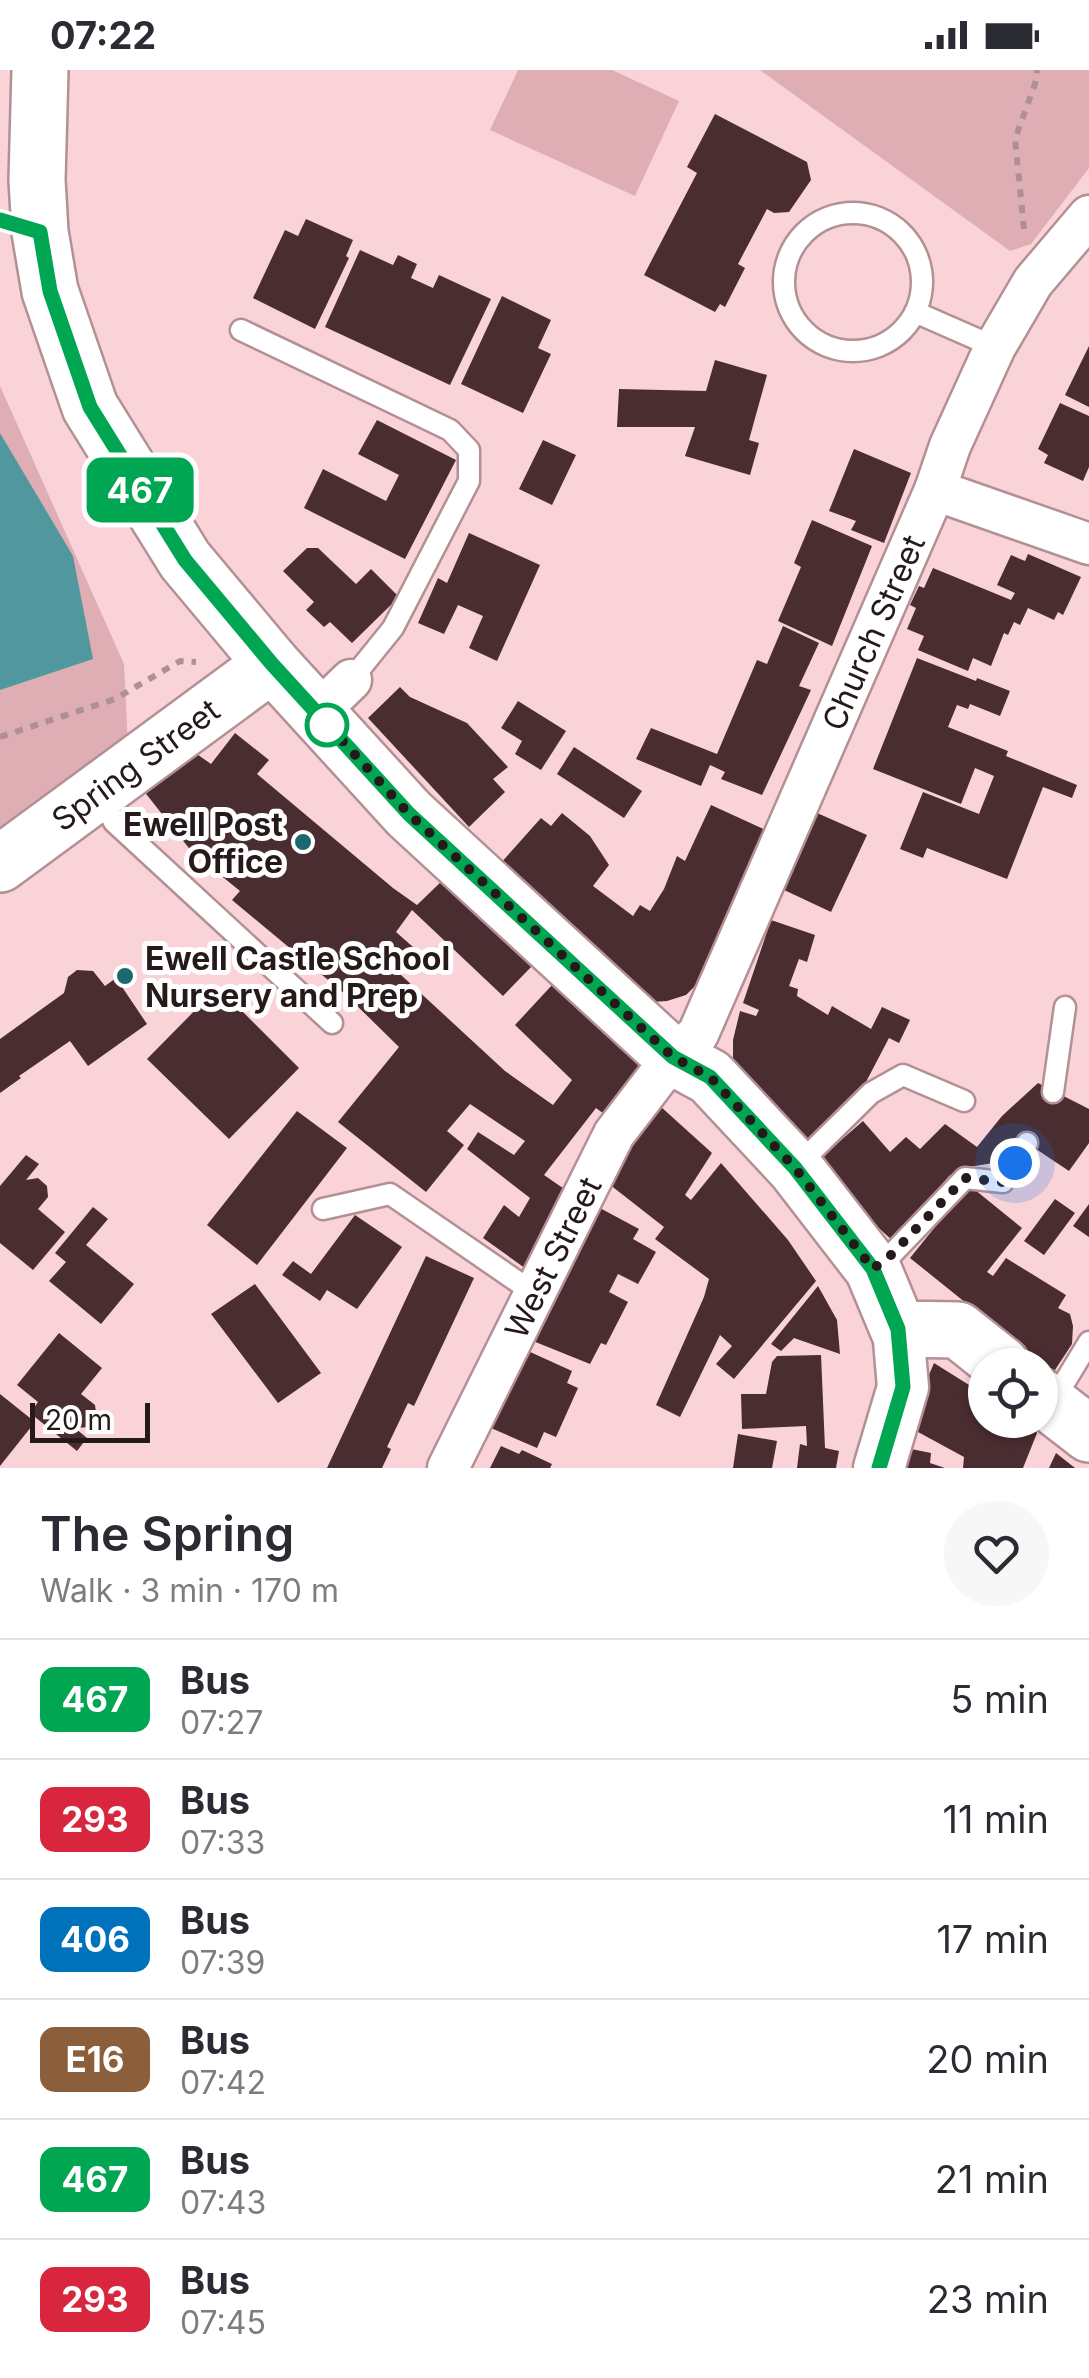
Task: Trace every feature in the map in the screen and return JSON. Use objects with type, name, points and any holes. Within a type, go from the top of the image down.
[{"type":"main road","points":[[40,70],[37,180],[20,226],[50,291],[90,407],[185,560],[272,664],[334,696],[409,814],[673,1057],[710,1077],[795,1168],[873,1269],[898,1329],[958,1330],[981,1348]]},
{"type":"main road","name":"Spring Street","points":[[0,864],[272,664]]},
{"type":"street","name":"Church Street","points":[[673,1057],[698,1034],[995,347],[1032,282],[1089,216]]},
{"type":"street","points":[[936,490],[1089,544]]},
{"type":"street","name":"West Street","points":[[448,1468],[614,1134],[673,1057]]},
{"type":"street","points":[[879,1468],[903,1387],[898,1329]]},
{"type":"lane","points":[[857,212],[883,220],[905,236],[919,259],[922,286],[915,312],[899,334],[875,347],[848,352],[822,344],[800,328],[787,305],[783,278],[790,252],[806,230],[830,216],[857,212]]},
{"type":"lane","points":[[915,312],[995,347]]},
{"type":"lane","points":[[240,330],[450,430],[469,450],[469,482],[393,628],[334,696]]},
{"type":"lane","points":[[99,792],[114,822],[332,1023]]},
{"type":"lane","points":[[1053,1092],[1065,1008]]},
{"type":"lane","points":[[795,1168],[872,1094],[904,1075],[964,1101]]},
{"type":"lane","points":[[873,1269],[965,1178],[1003,1182],[1027,1143]]},
{"type":"lane","points":[[323,1208],[390,1194],[534,1293]]},
{"type":"lane","points":[[1060,1412],[1089,1342]]},
{"type":"path","points":[[1025,236],[1014,139],[1036,84],[1037,70]]},
{"type":"path","points":[[0,737],[115,698],[180,661],[198,662]]},
{"type":"shaded area","points":[[518,70],[612,70],[679,101],[635,196],[490,130]]},
{"type":"shaded area","points":[[760,70],[1089,70],[1089,168],[1031,244],[1010,251]]},
{"type":"shaded area","points":[[0,386],[124,664],[128,744],[0,841]]},
{"type":"water","points":[[0,433],[73,556],[93,659],[0,690]]},
{"type":"building","points":[[715,114],[807,162],[811,180],[789,212],[774,213],[767,209],[738,264],[745,268],[725,307],[720,304],[715,312],[644,275],[697,173],[687,167]]},
{"type":"building","points":[[306,219],[353,240],[346,256],[349,258],[315,329],[253,298],[285,230],[298,236]]},
{"type":"building","points":[[360,250],[393,265],[398,255],[417,264],[411,278],[433,288],[439,275],[491,299],[450,385],[325,327]]},
{"type":"building","points":[[502,296],[551,320],[538,348],[551,354],[523,413],[461,384]]},
{"type":"building","points":[[1089,346],[1089,407],[1065,395]]},
{"type":"building","points":[[715,360],[767,375],[749,440],[759,443],[750,475],[685,456],[695,427],[617,427],[619,389],[706,391]]},
{"type":"building","points":[[1060,403],[1089,416],[1089,467],[1083,481],[1044,463],[1048,455],[1038,449]]},
{"type":"building","points":[[377,420],[456,460],[405,559],[304,508],[323,469],[386,501],[399,475],[358,454]]},
{"type":"building","points":[[543,440],[576,455],[552,505],[519,489]]},
{"type":"building","points":[[854,449],[911,473],[884,543],[851,530],[856,521],[829,511]]},
{"type":"building","points":[[812,520],[872,546],[832,646],[778,621],[801,567],[794,563]]},
{"type":"building","points":[[469,533],[540,565],[497,661],[469,648],[483,616],[458,605],[444,634],[418,623],[438,578],[447,583]]},
{"type":"building","points":[[307,548],[318,548],[356,584],[371,569],[399,597],[352,643],[330,622],[324,627],[306,610],[314,602],[283,571]]},
{"type":"building","points":[[1028,554],[1081,577],[1063,615],[1058,612],[1054,620],[1028,608],[1020,625],[1014,622],[1008,635],[1004,633],[991,666],[973,658],[968,671],[918,650],[924,636],[907,629],[916,608],[910,605],[933,568],[1011,600],[1015,593],[997,585],[1011,555],[1025,561]]},
{"type":"building","points":[[783,626],[819,643],[799,686],[811,690],[762,795],[721,779],[725,772],[710,765],[701,786],[636,759],[651,728],[717,754],[757,660],[767,664]]},
{"type":"building","points":[[917,658],[1010,691],[1000,716],[970,704],[968,709],[957,705],[948,727],[1077,785],[1072,798],[1043,787],[1007,879],[927,848],[923,858],[900,849],[923,792],[979,814],[994,776],[975,768],[961,804],[873,769]]},
{"type":"building","points":[[400,687],[410,697],[467,723],[508,767],[493,779],[505,792],[469,827],[368,718]]},
{"type":"building","points":[[518,701],[566,731],[541,770],[515,754],[522,741],[501,728]]},
{"type":"building","points":[[235,733],[269,760],[257,774],[393,888],[417,905],[444,879],[533,965],[503,996],[412,910],[396,932],[421,954],[401,975],[505,1071],[553,1105],[572,1080],[515,1025],[553,984],[651,1070],[615,1122],[596,1108],[544,1175],[573,1195],[529,1271],[483,1238],[504,1205],[519,1217],[530,1198],[467,1149],[478,1132],[514,1155],[525,1141],[470,1104],[447,1131],[464,1145],[426,1192],[338,1122],[399,1047],[345,994],[232,900],[240,891],[192,852],[143,790],[194,752],[211,764]]},
{"type":"building","points":[[574,747],[642,791],[624,818],[557,774]]},
{"type":"building","points":[[711,805],[768,831],[701,980],[686,995],[667,1001],[652,1002],[500,864],[541,818],[551,826],[562,813],[590,836],[609,865],[593,886],[633,916],[640,905],[650,911],[677,856],[685,861]]},
{"type":"building","points":[[817,813],[867,835],[831,912],[782,889]]},
{"type":"building","points":[[771,920],[815,935],[807,962],[799,959],[789,986],[798,989],[797,996],[828,1015],[832,1006],[871,1029],[882,1007],[910,1020],[899,1043],[889,1038],[856,1101],[803,1148],[733,1065],[733,1040],[740,1011],[756,1016],[759,1010],[743,1003]]},
{"type":"building","points":[[77,970],[93,971],[105,986],[116,978],[147,1024],[88,1066],[70,1041],[0,1093],[0,1039],[64,993],[68,977]]},
{"type":"building","points":[[218,987],[299,1068],[229,1139],[147,1059]]},
{"type":"building","points":[[1038,1083],[1089,1109],[1089,1143],[1069,1171],[1027,1143],[1010,1168],[999,1162],[969,1167],[949,1176],[894,1242],[844,1196],[816,1162],[863,1121],[890,1152],[906,1137],[920,1149],[945,1124],[977,1147],[1002,1116]]},
{"type":"building","points":[[660,1106],[712,1153],[685,1195],[691,1200],[721,1163],[788,1240],[816,1281],[734,1379],[716,1364],[732,1346],[720,1335],[680,1417],[656,1405],[709,1279],[655,1239],[664,1227],[609,1184],[620,1157]]},
{"type":"building","points":[[297,1111],[347,1148],[257,1265],[207,1225]]},
{"type":"building","points":[[26,1155],[39,1164],[26,1180],[38,1178],[47,1186],[48,1197],[38,1209],[65,1232],[33,1270],[0,1243],[0,1186]]},
{"type":"building","points":[[969,1185],[1022,1228],[987,1272],[993,1276],[1006,1258],[1066,1295],[1058,1308],[1070,1314],[1072,1344],[1058,1365],[1058,1348],[1022,1348],[910,1258]]},
{"type":"building","points":[[1055,1199],[1075,1213],[1044,1255],[1024,1241]]},
{"type":"building","points":[[1089,1204],[1089,1237],[1073,1226]]},
{"type":"building","points":[[93,1207],[108,1219],[86,1245],[134,1284],[101,1324],[49,1281],[66,1262],[55,1253]]},
{"type":"building","points":[[598,1207],[639,1229],[633,1239],[656,1252],[638,1284],[618,1274],[609,1292],[628,1302],[606,1345],[601,1343],[590,1364],[528,1339]]},
{"type":"building","points":[[355,1215],[402,1247],[357,1309],[327,1290],[320,1301],[282,1275],[293,1261],[311,1274]]},
{"type":"building","points":[[426,1256],[474,1278],[414,1406],[408,1403],[387,1447],[391,1449],[382,1468],[327,1468]]},
{"type":"building","points":[[255,1284],[321,1373],[278,1403],[211,1314]]},
{"type":"building","points":[[818,1286],[837,1320],[840,1354],[794,1338],[781,1351],[771,1344]]},
{"type":"building","points":[[59,1333],[102,1368],[81,1394],[95,1405],[97,1419],[89,1427],[75,1428],[87,1438],[77,1451],[30,1413],[38,1402],[17,1385]]},
{"type":"building","points":[[528,1351],[572,1371],[567,1383],[578,1388],[556,1437],[544,1432],[537,1448],[491,1428]]},
{"type":"building","points":[[821,1355],[825,1448],[839,1451],[836,1468],[797,1468],[800,1444],[807,1446],[806,1426],[742,1429],[741,1394],[766,1394],[772,1362],[777,1356]]},
{"type":"building","points":[[934,1363],[968,1384],[968,1438],[1035,1438],[1023,1468],[963,1468],[964,1457],[907,1426]]},
{"type":"building","points":[[0,1394],[35,1422],[0,1466]]},
{"type":"building","points":[[738,1434],[777,1441],[772,1468],[733,1468]]},
{"type":"building","points":[[501,1446],[519,1454],[522,1450],[552,1464],[550,1468],[490,1468]]},
{"type":"building","points":[[901,1447],[931,1453],[930,1463],[945,1468],[898,1468]]},
{"type":"building","points":[[1056,1453],[1075,1468],[1049,1468]]},
{"type":"bus line","name":"467","points":[[0,220],[40,232],[50,291],[90,407],[185,560],[272,664],[409,814],[673,1057],[710,1077],[795,1168],[873,1269],[898,1329],[903,1387],[879,1468]]},
{"type":"place","name":"Ewell Post Office","points":[[303,842]]},
{"type":"place","name":"Ewell Castle School Nursery and Prep","points":[[125,976]]},
{"type":"route","points":[[327,725],[317,713],[409,814],[673,1057],[710,1077],[795,1168],[873,1269],[965,1178],[1003,1182],[1015,1163]]}]
